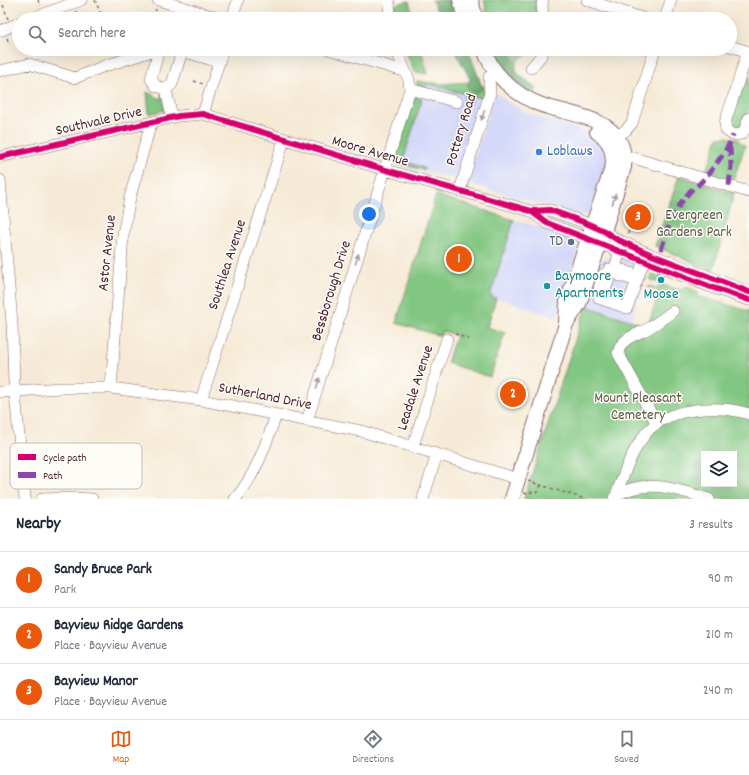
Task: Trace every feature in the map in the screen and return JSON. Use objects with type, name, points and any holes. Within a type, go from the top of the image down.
[{"type":"main road","points":[[460,0],[464,12]]},
{"type":"main road","points":[[471,0],[474,12]]},
{"type":"main road","points":[[478,56],[481,65],[489,77],[508,96],[522,105],[536,112],[584,126],[613,140]]},
{"type":"main road","points":[[488,56],[497,73],[514,90],[527,99],[540,105],[599,122],[613,140],[612,150],[619,157],[624,167],[567,301],[566,324],[524,481],[518,496]]},
{"type":"main road","points":[[566,324],[579,304],[591,268],[596,235]]},
{"type":"street","points":[[49,12],[81,0]]},
{"type":"street","points":[[158,0],[198,12]]},
{"type":"street","points":[[234,12],[238,0]]},
{"type":"street","points":[[389,0],[390,12]]},
{"type":"street","points":[[543,0],[543,12]]},
{"type":"street","points":[[586,0],[623,12]]},
{"type":"street","points":[[667,12],[671,0]]},
{"type":"street","points":[[0,30],[12,23]]},
{"type":"street","points":[[737,48],[748,52],[725,123],[726,130],[734,135],[741,134],[744,131],[749,118]]},
{"type":"street","points":[[0,71],[29,64],[75,78],[102,67],[136,56]]},
{"type":"street","points":[[156,56],[151,78],[156,86],[166,89]]},
{"type":"street","points":[[166,89],[172,84],[178,56]]},
{"type":"street","points":[[199,56],[219,62]]},
{"type":"street","points":[[203,114],[221,56]]},
{"type":"street","points":[[352,56],[404,71]]},
{"type":"street","points":[[399,56],[409,80],[410,88],[457,102]]},
{"type":"street","points":[[531,68],[539,56]]},
{"type":"street","points":[[613,140],[632,123],[653,56]]},
{"type":"street","name":"Pottery Road","points":[[460,190],[490,93],[489,77]]},
{"type":"street","name":"Bessborough Drive","points":[[307,421],[386,170],[410,88]]},
{"type":"street","points":[[166,89],[172,118]]},
{"type":"street","name":"Southvale Drive","points":[[0,157],[151,124],[172,118],[203,114]]},
{"type":"street","name":"Moore Avenue","points":[[203,114],[386,170],[531,210],[547,223],[616,239],[658,262],[711,287],[749,300]]},
{"type":"street","name":"Astor Avenue","points":[[111,388],[123,235],[130,196],[151,124]]},
{"type":"street","name":"Southlea Avenue","points":[[201,400],[284,140]]},
{"type":"street","points":[[619,157],[634,158],[749,192]]},
{"type":"street","points":[[0,180],[20,443]]},
{"type":"street","name":"Moore Avenue","points":[[596,235],[620,251],[644,260],[658,262],[749,292]]},
{"type":"street","points":[[600,296],[605,290],[613,272],[620,251]]},
{"type":"street","points":[[582,293],[600,296],[627,308],[635,278],[644,260]]},
{"type":"street","points":[[591,268],[613,272],[631,279],[635,278]]},
{"type":"street","points":[[657,424],[618,352],[619,347],[628,338],[649,328],[673,311]]},
{"type":"street","name":"Leadale Avenue","points":[[413,446],[450,339]]},
{"type":"street","name":"Sutherland Drive","points":[[0,392],[15,390],[111,388],[201,400],[361,431],[524,481]]},
{"type":"street","points":[[615,497],[629,462],[638,445],[648,431],[657,424],[672,416],[690,411],[722,409],[749,414]]},
{"type":"street","points":[[235,499],[258,463],[267,443],[276,415]]},
{"type":"street","points":[[423,499],[437,454]]},
{"type":"street","points":[[615,497],[640,487],[655,486],[709,499]]},
{"type":"street","points":[[24,489],[25,499]]},
{"type":"street","points":[[42,499],[92,499]]},
{"type":"path","points":[[38,0],[42,9]]},
{"type":"path","points":[[94,0],[100,12]]},
{"type":"path","points":[[3,5],[12,19]]},
{"type":"path","points":[[194,81],[205,85]]},
{"type":"path","points":[[658,228],[667,230]]},
{"type":"path","points":[[628,233],[629,229]]},
{"type":"path","points":[[450,339],[455,334],[469,339]]},
{"type":"path","points":[[524,481],[585,499]]},
{"type":"path","points":[[518,496],[532,491],[537,492],[541,486]]},
{"type":"shaded area","points":[[426,82],[483,89],[485,101],[456,179],[401,166],[396,162],[396,155],[417,88],[417,83]]},
{"type":"shaded area","points":[[495,92],[529,114],[595,134],[599,138],[608,159],[589,213],[581,216],[474,185],[468,180]]},
{"type":"shaded area","points":[[514,220],[551,230],[573,238],[577,245],[578,250],[557,317],[490,296]]},
{"type":"shaded area","points":[[616,256],[647,269],[631,322],[586,306],[600,262],[604,258]]},
{"type":"green space","points":[[432,0],[453,0],[457,12],[438,12]]},
{"type":"green space","points":[[484,0],[537,0],[537,12],[487,12]]},
{"type":"green space","points":[[409,1],[412,12],[396,12],[395,5]]},
{"type":"green space","points":[[407,56],[423,56],[428,74],[415,72]]},
{"type":"green space","points":[[458,56],[471,56],[483,89],[474,93],[467,87],[470,79]]},
{"type":"green space","points":[[495,56],[511,56],[516,64],[516,71],[519,75],[537,88],[534,95],[514,83]]},
{"type":"green space","points":[[511,56],[523,56],[518,60],[516,64]]},
{"type":"green space","points":[[749,64],[749,108],[743,127],[735,131],[729,124]]},
{"type":"green space","points":[[417,81],[442,84],[470,82],[484,86],[484,96],[482,98],[472,96],[470,103],[464,101],[465,94],[427,84],[425,90],[417,86]]},
{"type":"green space","points":[[147,92],[161,99],[162,93],[165,110],[149,114]]},
{"type":"green space","points":[[414,96],[422,99],[403,161],[424,168],[424,170],[400,164],[396,161]]},
{"type":"green space","name":"Evergreen Gardens Park","points":[[718,137],[737,139],[745,146],[732,184],[704,175]]},
{"type":"green space","name":"Evergreen Gardens Park","points":[[679,176],[734,193],[713,271],[655,246]]},
{"type":"green space","points":[[436,195],[514,220],[490,296],[496,298],[487,327],[505,333],[490,377],[447,363],[456,335],[442,331],[441,336],[396,323]]},
{"type":"green space","name":"Mount Pleasant Cemetery","points":[[654,271],[665,275],[662,285],[681,290],[685,286],[699,292],[698,296],[749,311],[749,499],[524,499],[586,306],[648,326],[659,291],[646,287],[650,286],[658,289],[660,283],[650,280],[649,278]]},
{"type":"marked path","points":[[661,250],[668,228],[678,208],[689,192],[698,185],[713,168],[728,147],[733,135]]},
{"type":"marked path","points":[[729,146],[731,166],[729,187]]},
{"type":"cycle path","points":[[0,157],[179,116],[203,114],[386,170],[531,211],[550,210],[586,223],[604,231],[616,239],[652,255],[749,292]]},
{"type":"cycle path","points":[[531,211],[547,223],[711,287],[749,300]]},
{"type":"place","name":"Loblaws","points":[[539,152]]},
{"type":"place","name":"Bayview Manor","points":[[638,217]]},
{"type":"place","name":"TD","points":[[571,242]]},
{"type":"place","name":"Sandy Bruce Park","points":[[459,259]]},
{"type":"place","name":"Moose","points":[[661,280]]},
{"type":"place","name":"Baymoore Apartments","points":[[547,286]]},
{"type":"place","name":"Bayview Ridge Gardens","points":[[513,394]]}]
